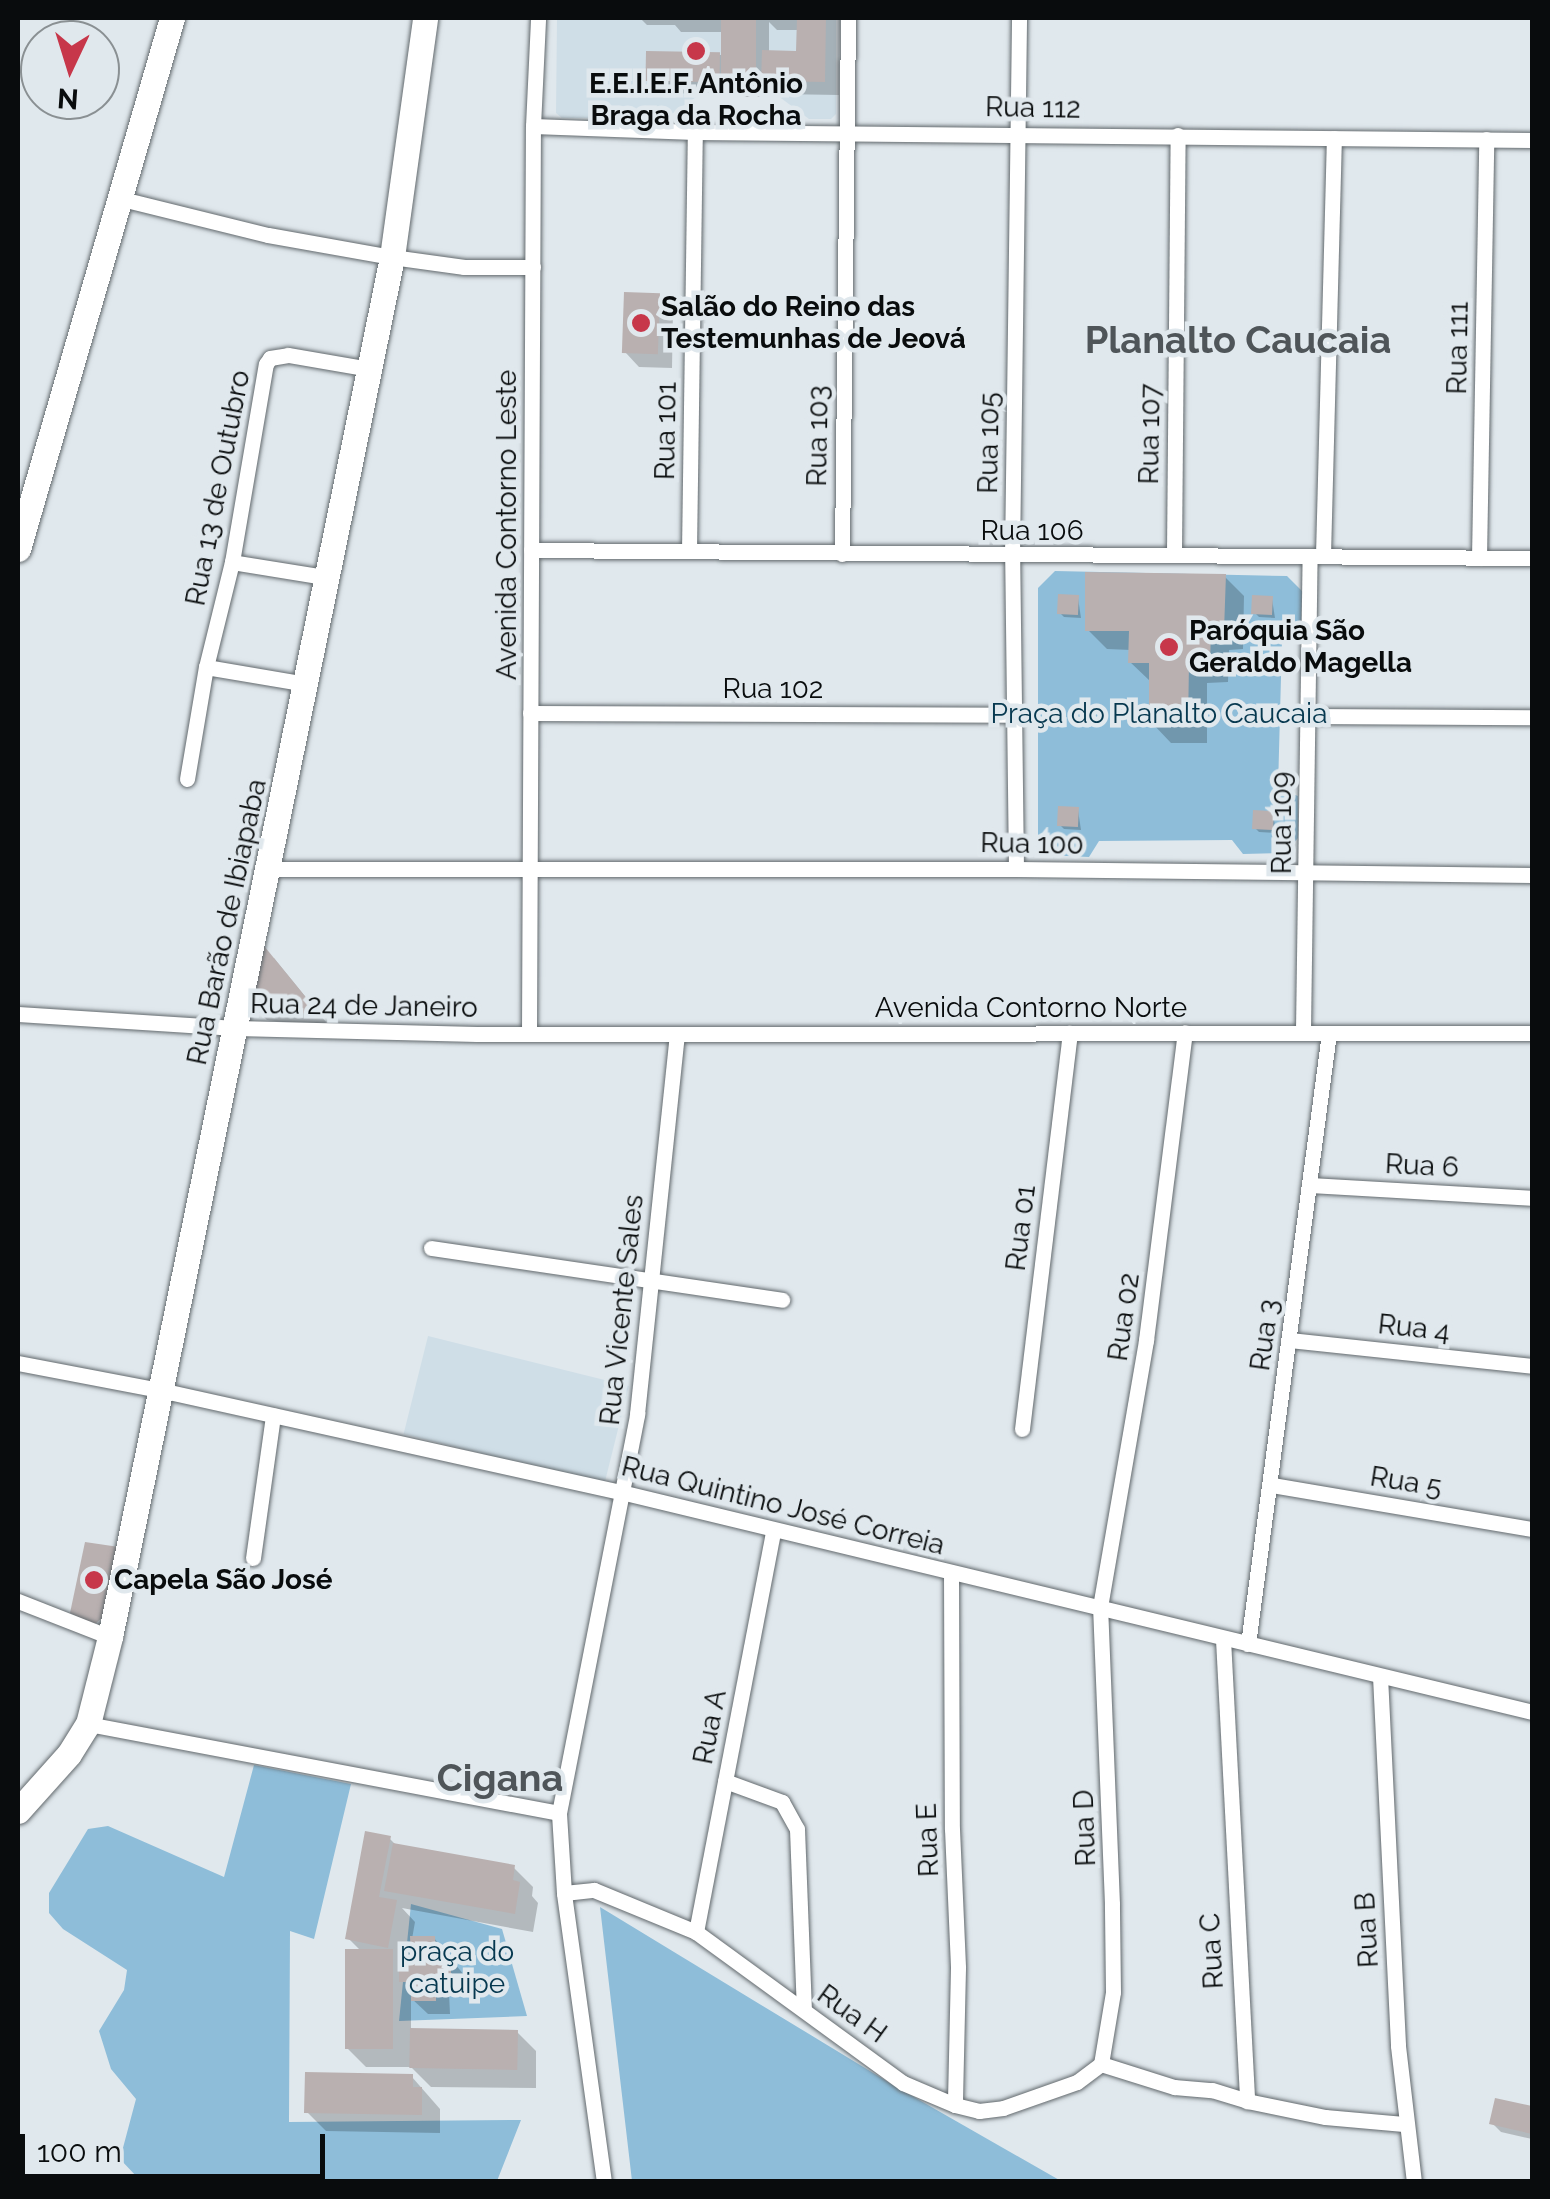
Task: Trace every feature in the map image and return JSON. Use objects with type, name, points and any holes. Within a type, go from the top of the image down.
[{"type":"main road","points":[[18,545],[172,18]]},
{"type":"main road","name":"Rua Barão de Ibiapaba","points":[[18,1811],[68,1754],[88,1724],[110,1638],[392,257],[425,18]]},
{"type":"street","name":"Avenida Contorno Leste","points":[[529,1033],[534,126],[538,18]]},
{"type":"street","name":"Rua 103","points":[[842,554],[848,18]]},
{"type":"street","name":"Rua 105","points":[[1016,868],[1012,556],[1019,18]]},
{"type":"street","name":"Rua 112","points":[[534,126],[695,132],[1018,132],[1532,140]]},
{"type":"street","name":"Rua 101","points":[[689,551],[695,132]]},
{"type":"street","name":"Rua 107","points":[[1174,554],[1178,136]]},
{"type":"street","name":"Rua 109","points":[[1304,1030],[1308,716],[1334,138]]},
{"type":"street","name":"Rua 111","points":[[1479,558],[1486,140]]},
{"type":"street","points":[[122,199],[268,235],[392,257],[464,267],[534,267]]},
{"type":"street","name":"Rua 13 de Outubro","points":[[187,779],[206,667],[232,562],[266,364],[270,358],[288,354],[368,368]]},
{"type":"street","name":"Rua 106","points":[[531,550],[1532,558]]},
{"type":"street","points":[[232,562],[325,577]]},
{"type":"street","points":[[206,667],[306,684]]},
{"type":"street","name":"Rua 102","points":[[530,713],[1016,715]]},
{"type":"street","points":[[1308,716],[1532,717]]},
{"type":"street","name":"Rua 100","points":[[268,869],[1016,868],[1307,875],[1532,875]]},
{"type":"street","name":"Rua 24 de Janeiro","points":[[18,1014],[236,1028],[529,1033]]},
{"type":"street","name":"Rua 02","points":[[1100,1607],[1146,1340],[1185,1032]]},
{"type":"street","name":"Rua 3","points":[[1248,1644],[1272,1485],[1328,1032]]},
{"type":"street","name":"Avenida Contorno Norte","points":[[529,1033],[1532,1033]]},
{"type":"street","name":"Rua 01","points":[[1022,1429],[1070,1033]]},
{"type":"street","name":"Rua Vicente Sales","points":[[604,2182],[564,1894],[558,1813],[624,1493],[678,1035]]},
{"type":"street","name":"Rua 6","points":[[1309,1185],[1532,1198]]},
{"type":"street","points":[[431,1248],[782,1300]]},
{"type":"street","name":"Rua 4","points":[[1290,1340],[1532,1366]]},
{"type":"street","name":"Rua Quintino José Correia","points":[[18,1363],[160,1390],[624,1493],[1532,1712]]},
{"type":"street","points":[[253,1558],[273,1415]]},
{"type":"street","name":"Rua 5","points":[[1272,1485],[1532,1529]]},
{"type":"street","name":"Rua A","points":[[696,1932],[773,1532]]},
{"type":"street","name":"Rua E","points":[[951,1574],[952,1829],[958,1968],[955,2105]]},
{"type":"street","points":[[18,1601],[110,1638]]},
{"type":"street","name":"Rua D","points":[[1100,1607],[1112,1904],[1112,1992],[1101,2064]]},
{"type":"street","name":"Rua C","points":[[1223,1639],[1247,2101]]},
{"type":"street","name":"Rua B","points":[[1380,1676],[1404,2124],[1414,2182]]},
{"type":"street","points":[[88,1724],[558,1813]]},
{"type":"street","points":[[726,1781],[782,1802],[798,1829],[804,2010]]},
{"type":"street","name":"Rua H","points":[[564,1894],[594,1890],[696,1932],[903,2083],[955,2105],[979,2111],[1003,2108],[1077,2082],[1101,2064]]},
{"type":"street","points":[[1101,2064],[1174,2088],[1212,2090],[1324,2117],[1404,2124]]},
{"type":"shaded area","name":"E.E.I.E.F. Antônio Braga da Rocha","points":[[557,18],[836,18],[836,114],[831,119],[809,119],[762,84],[715,84],[666,118],[562,118],[556,113]]},
{"type":"shaded area","points":[[428,1336],[629,1386],[604,1484],[404,1434]]},
{"type":"green space","name":"Praça do Planalto Caucaia","points":[[1055,571],[1287,576],[1302,591],[1301,628],[1282,640],[1278,789],[1298,796],[1298,838],[1285,853],[1243,854],[1232,840],[1099,841],[1089,857],[1044,855],[1038,839],[1038,588]]},
{"type":"green space","points":[[254,1765],[351,1784],[314,1939],[290,1931],[289,2122],[521,2120],[497,2181],[149,2181],[137,2177],[120,2159],[136,2099],[111,2069],[99,2031],[124,1990],[127,1970],[63,1929],[49,1913],[49,1893],[88,1829],[108,1826],[224,1877]]},
{"type":"green space","name":"praça do catuipe","points":[[411,1904],[502,1929],[527,2016],[399,2021]]},
{"type":"green space","points":[[600,1907],[893,2085],[1061,2181],[632,2181]]},
{"type":"building","points":[[721,18],[756,18],[756,84],[721,84]]},
{"type":"building","points":[[797,18],[826,18],[825,82],[761,81],[762,50],[796,51]]},
{"type":"building","points":[[646,51],[720,52],[719,82],[645,81]]},
{"type":"building","name":"Salão do Reino das Testemunhas de Jeová","points":[[624,292],[660,293],[658,354],[622,353]]},
{"type":"building","name":"Paróquia São Geraldo Magella","points":[[1085,572],[1226,574],[1224,631],[1211,631],[1210,664],[1189,664],[1188,725],[1149,724],[1149,663],[1128,663],[1129,631],[1085,631]]},
{"type":"building","points":[[1058,594],[1079,595],[1078,615],[1057,614]]},
{"type":"building","points":[[1252,595],[1273,596],[1272,615],[1251,614]]},
{"type":"building","points":[[1058,806],[1079,807],[1078,827],[1057,826]]},
{"type":"building","points":[[1253,810],[1274,811],[1273,830],[1252,829]]},
{"type":"building","points":[[260,941],[313,1006],[309,1014],[251,1007]]},
{"type":"building","name":"Capela São José","points":[[85,1542],[119,1547],[104,1616],[94,1625],[70,1613]]},
{"type":"building","points":[[365,1831],[391,1836],[379,1897],[397,1900],[388,1948],[345,1939]]},
{"type":"building","points":[[393,1843],[515,1865],[513,1880],[520,1882],[515,1914],[384,1891]]},
{"type":"building","points":[[410,1936],[435,1936],[436,1958],[451,1958],[451,1980],[436,1980],[436,2001],[411,2001],[411,1982],[399,1982],[399,1960],[411,1960]]},
{"type":"building","points":[[345,1949],[393,1949],[393,2049],[345,2049]]},
{"type":"building","points":[[410,2028],[518,2030],[517,2070],[409,2068]]},
{"type":"building","points":[[305,2072],[413,2074],[413,2087],[422,2087],[422,2115],[304,2113]]},
{"type":"building","points":[[1495,2098],[1532,2106],[1532,2134],[1489,2124]]},
{"type":"place","name":"E.E.I.E.F. Antônio Braga da Rocha","points":[[696,51]]},
{"type":"place","name":"Salão do Reino das Testemunhas de Jeová","points":[[641,323]]},
{"type":"place","name":"Paróquia São Geraldo Magella","points":[[1169,647]]},
{"type":"place","name":"Capela São José","points":[[94,1580]]},
{"type":"district","name":"Planalto Caucaia","points":[[1238,340]]},
{"type":"district","name":"Cigana","points":[[500,1778]]}]
